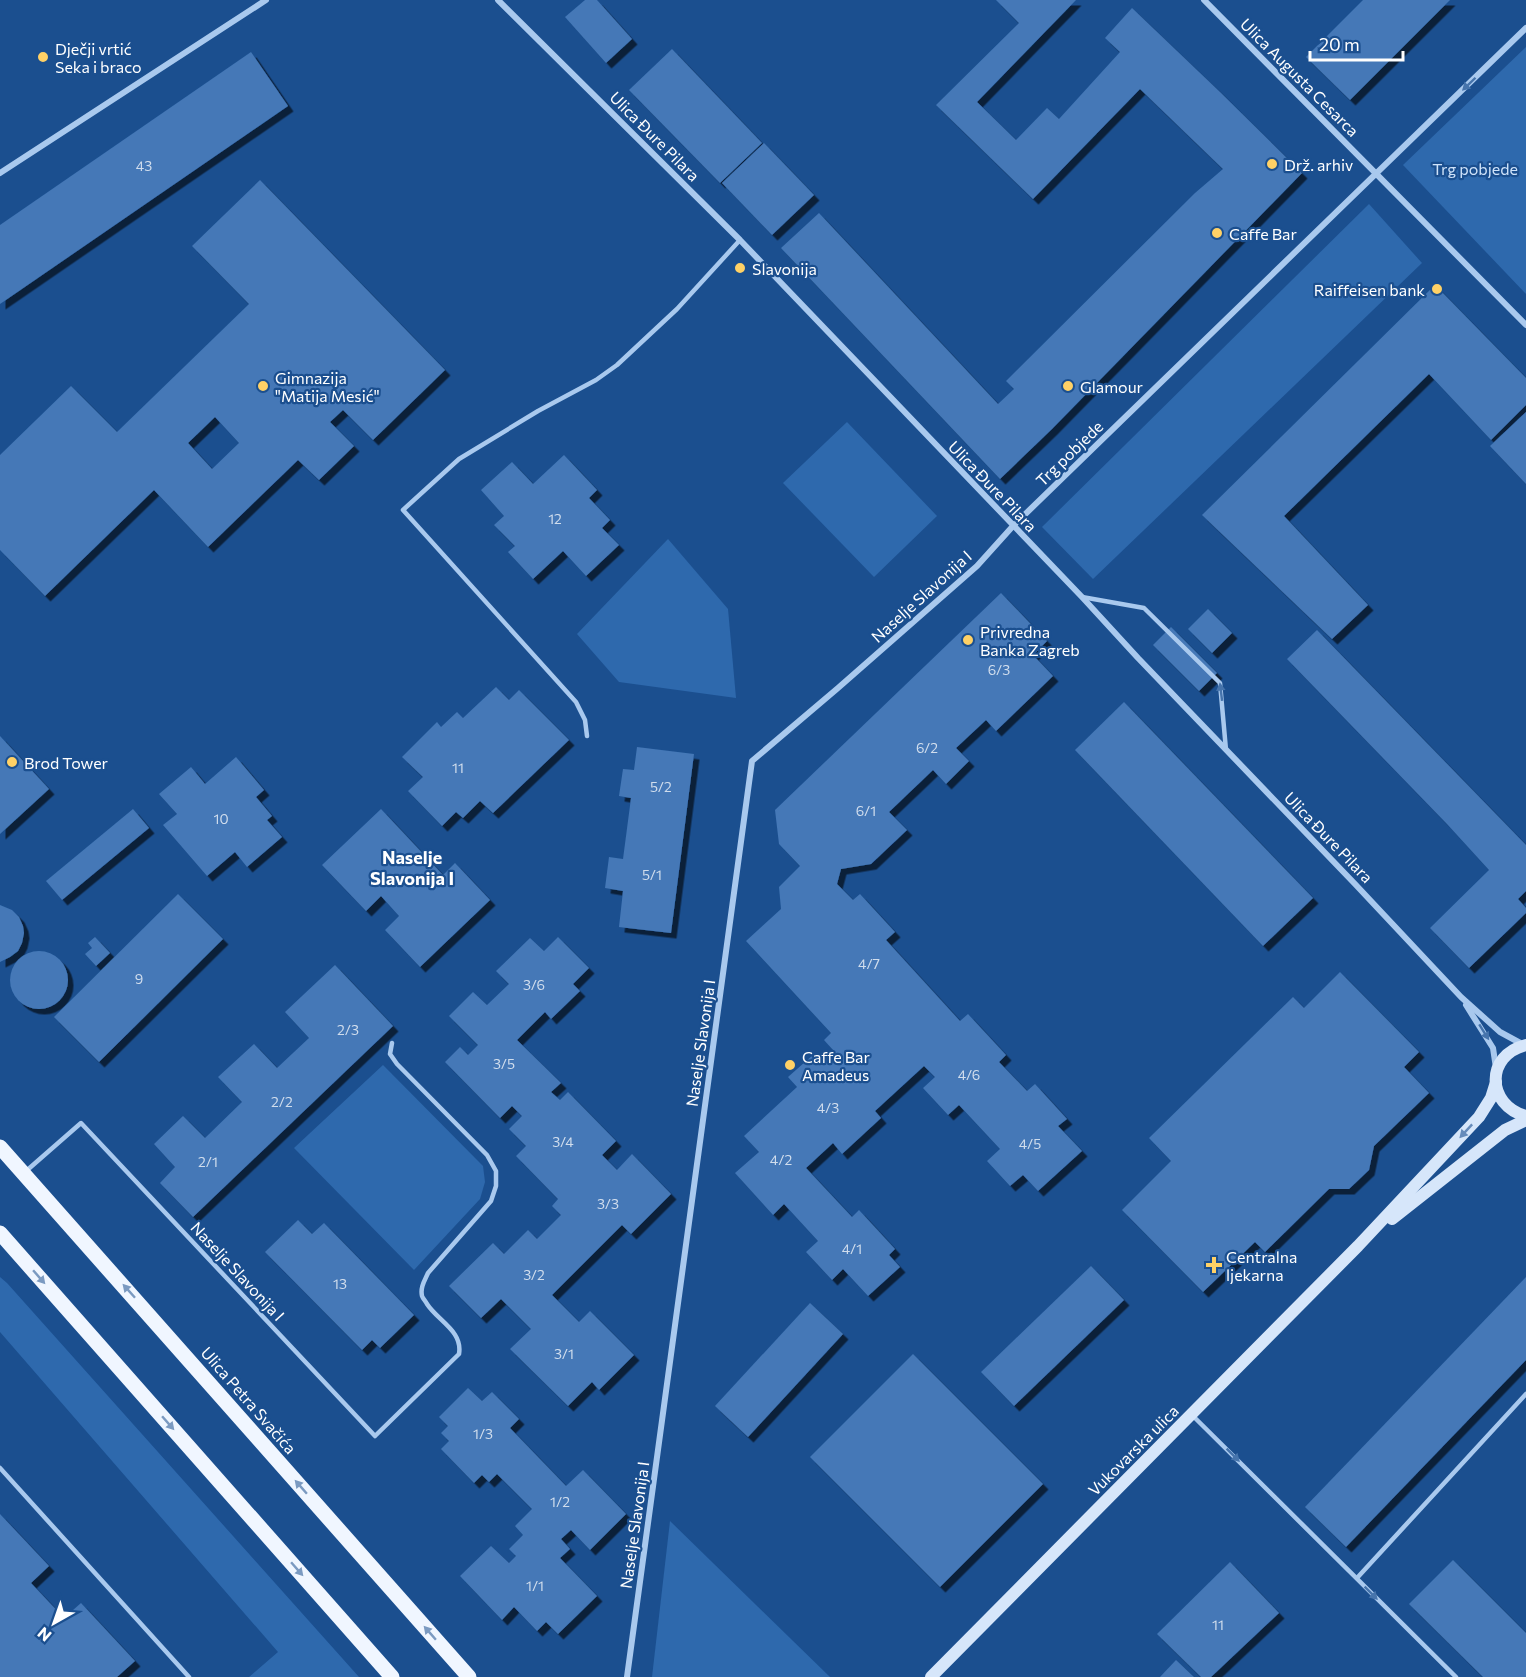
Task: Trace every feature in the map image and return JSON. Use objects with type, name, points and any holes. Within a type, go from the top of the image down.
[{"type":"main road","name":"Vukovarska ulica","points":[[931,1677],[1358,1246],[1481,1115],[1491,1098],[1501,1062],[1515,1048],[1525,1045]]},
{"type":"main road","points":[[1496,1076],[1498,1094],[1504,1104],[1526,1118]]},
{"type":"main road","name":"Vukovarska ulica","points":[[1358,1246],[1504,1130],[1526,1118]]},
{"type":"main road","name":"Ulica Petra Svačića","points":[[0,1147],[469,1677]]},
{"type":"main road","points":[[0,1233],[392,1677]]},
{"type":"street","points":[[0,174],[266,0]]},
{"type":"street","name":"Ulica Đure Pilara","points":[[498,0],[740,240],[1461,997],[1500,1032],[1525,1045]]},
{"type":"street","name":"Ulica Augusta Cesarca","points":[[1204,0],[1377,173]]},
{"type":"street","name":"Trg pobjede","points":[[1013,526],[1526,28]]},
{"type":"street","points":[[1377,173],[1526,325]]},
{"type":"street","name":"Naselje Slavonija I","points":[[627,1677],[752,761],[977,566],[1013,526]]},
{"type":"street","name":"Ulica Đure Pilara","points":[[1461,997],[1493,1048],[1496,1076]]},
{"type":"lane","points":[[587,736],[585,720],[576,702],[403,510],[459,459],[538,411],[576,392],[617,365],[676,309],[740,240]]},
{"type":"lane","points":[[1082,597],[1144,608],[1220,682],[1226,750]]},
{"type":"lane","name":"Naselje Slavonija I","points":[[23,1173],[81,1123],[375,1436],[459,1354],[461,1346],[456,1334],[426,1302],[422,1296],[422,1285],[428,1273],[491,1201],[496,1186],[496,1171],[487,1155],[396,1064],[390,1054],[392,1043]]},
{"type":"lane","points":[[1357,1578],[1526,1394]]},
{"type":"lane","points":[[1192,1414],[1456,1677]]},
{"type":"lane","points":[[0,1468],[189,1677]]},
{"type":"green space","name":"Trg pobjede","points":[[1526,47],[1526,294],[1403,165]]},
{"type":"green space","points":[[1369,204],[1422,263],[1093,579],[1042,527]]},
{"type":"green space","points":[[847,422],[937,516],[874,577],[783,483]]},
{"type":"green space","points":[[668,539],[728,609],[736,698],[619,682],[577,634]]},
{"type":"green space","points":[[383,1065],[483,1166],[485,1182],[480,1199],[414,1270],[294,1148]]},
{"type":"green space","points":[[0,1277],[359,1677],[249,1677],[278,1652],[0,1332]]},
{"type":"green space","points":[[670,1521],[830,1677],[652,1677]]},
{"type":"building","points":[[585,0],[597,0],[632,39],[606,63],[565,17]]},
{"type":"building","points":[[996,0],[1076,0],[977,102],[1016,140],[1047,108],[1059,119],[1120,52],[1105,38],[1132,8],[1302,173],[1052,429],[1000,479],[781,248],[819,213],[998,404],[1014,389],[1006,381],[1195,193],[1223,169],[1140,89],[1033,199],[936,105],[1019,23]]},
{"type":"building","points":[[1363,0],[1450,0],[1350,100],[1306,57]]},
{"type":"building","points":[[672,49],[762,143],[720,183],[629,90]]},
{"type":"building","points":[[251,52],[288,106],[0,304],[0,225]]},
{"type":"building","points":[[764,143],[814,195],[772,235],[722,183]]},
{"type":"building","points":[[260,180],[445,370],[373,440],[343,410],[330,422],[354,446],[319,480],[298,460],[208,547],[154,490],[45,596],[0,550],[0,455],[71,386],[117,432],[249,304],[192,246]],"holes":[[[215,417],[239,443],[212,469],[188,443]]]},
{"type":"building","points":[[1435,285],[1526,378],[1526,405],[1491,440],[1429,374],[1284,516],[1368,605],[1332,639],[1202,515]]},
{"type":"building","points":[[1526,412],[1526,484],[1490,446]]},
{"type":"building","points":[[564,455],[597,490],[589,498],[610,520],[602,528],[619,545],[586,576],[563,551],[533,579],[508,552],[515,546],[494,525],[504,516],[481,490],[512,462],[533,484]]},
{"type":"building","points":[[1001,593],[1047,641],[1033,655],[1053,676],[996,731],[986,720],[956,748],[969,761],[946,784],[933,770],[889,812],[907,830],[871,864],[841,869],[837,884],[853,900],[860,894],[895,932],[886,940],[960,1021],[968,1014],[1006,1055],[999,1062],[1027,1091],[1035,1084],[1067,1119],[1058,1126],[1082,1151],[1038,1191],[1023,1175],[1010,1186],[987,1161],[1000,1149],[959,1105],[948,1115],[923,1088],[935,1077],[924,1066],[875,1111],[881,1118],[842,1154],[833,1143],[806,1168],[852,1217],[859,1210],[895,1249],[889,1255],[900,1267],[868,1296],[843,1269],[832,1280],[806,1252],[818,1241],[784,1204],[773,1215],[735,1173],[759,1152],[744,1136],[797,1087],[788,1077],[814,1054],[820,1061],[833,1050],[824,1040],[831,1033],[746,941],[781,909],[779,887],[800,866],[779,844],[775,810]]},
{"type":"building","points":[[1208,609],[1232,633],[1212,653],[1188,629]]},
{"type":"building","points":[[1171,627],[1217,673],[1199,691],[1153,645]]},
{"type":"building","points":[[1317,630],[1526,845],[1526,891],[1518,899],[1526,908],[1526,913],[1469,968],[1430,928],[1489,870],[1287,659]]},
{"type":"building","points":[[496,687],[509,700],[519,690],[569,740],[493,813],[480,801],[463,818],[456,812],[442,826],[408,791],[423,777],[402,757],[437,722],[441,727],[457,712],[463,718]]},
{"type":"building","points":[[1124,702],[1313,898],[1263,946],[1075,750]]},
{"type":"building","name":"Brod Tower","points":[[0,736],[49,789],[0,834]]},
{"type":"building","points":[[637,747],[694,754],[671,933],[619,927],[623,891],[605,888],[609,857],[623,859],[631,798],[619,796],[623,769],[634,770]]},
{"type":"building","points":[[236,757],[264,790],[256,797],[272,816],[267,820],[282,837],[247,867],[235,852],[207,876],[163,825],[177,814],[159,794],[191,767],[205,784]]},
{"type":"building","points":[[133,809],[149,828],[62,900],[46,881]]},
{"type":"building","points":[[381,809],[443,875],[455,863],[490,900],[420,967],[385,930],[399,916],[381,896],[366,911],[322,865]]},
{"type":"building","points":[[178,894],[223,939],[99,1062],[54,1017]]},
{"type":"building","points":[[0,905],[12,910],[19,917],[24,933],[18,951],[0,962]]},
{"type":"building","points":[[95,937],[110,953],[96,966],[85,954],[92,948],[88,943]]},
{"type":"building","points":[[558,937],[589,968],[573,984],[580,991],[551,1019],[545,1012],[517,1040],[561,1083],[551,1092],[560,1100],[568,1092],[616,1141],[602,1155],[617,1170],[632,1154],[671,1194],[631,1234],[622,1225],[552,1295],[579,1322],[590,1311],[634,1355],[599,1390],[592,1382],[568,1406],[510,1349],[531,1329],[501,1299],[481,1318],[449,1286],[493,1243],[504,1254],[528,1230],[537,1239],[561,1215],[552,1206],[558,1199],[516,1156],[526,1146],[509,1129],[522,1116],[512,1106],[500,1118],[445,1062],[460,1047],[468,1055],[478,1045],[449,1016],[473,992],[487,1005],[509,984],[496,971],[530,938],[544,951]]},
{"type":"building","points":[[39,951],[50,953],[60,959],[66,969],[68,980],[66,991],[60,1001],[50,1007],[39,1009],[28,1007],[18,1001],[12,991],[10,980],[12,969],[18,959],[28,953]]},
{"type":"building","points":[[335,965],[393,1026],[193,1217],[160,1183],[175,1167],[154,1144],[183,1116],[205,1138],[242,1102],[218,1077],[254,1044],[277,1068],[309,1038],[285,1012]]},
{"type":"building","points":[[1340,972],[1419,1052],[1404,1067],[1429,1093],[1374,1146],[1369,1170],[1349,1189],[1329,1189],[1265,1252],[1255,1242],[1203,1292],[1122,1210],[1171,1161],[1149,1138],[1293,997],[1304,1008]]},
{"type":"building","points":[[298,1220],[312,1234],[324,1223],[414,1315],[380,1348],[372,1340],[362,1350],[265,1252]]},
{"type":"building","points":[[1091,1266],[1124,1300],[1014,1406],[981,1372]]},
{"type":"building","points":[[1526,1277],[1526,1360],[1346,1547],[1305,1507]]},
{"type":"building","points":[[810,1303],[843,1334],[748,1437],[715,1406]]},
{"type":"building","points":[[913,1354],[1043,1484],[940,1587],[810,1457]]},
{"type":"building","points":[[468,1388],[482,1401],[492,1392],[519,1419],[510,1428],[566,1486],[583,1470],[626,1514],[590,1550],[571,1530],[561,1539],[570,1549],[560,1558],[597,1596],[558,1634],[546,1622],[537,1631],[514,1607],[502,1620],[460,1576],[491,1546],[509,1563],[516,1556],[509,1549],[523,1535],[515,1526],[532,1509],[497,1474],[489,1482],[482,1475],[474,1483],[441,1449],[449,1441],[441,1433],[448,1426],[439,1417]]},
{"type":"building","points":[[0,1514],[49,1566],[31,1583],[64,1618],[81,1603],[135,1661],[117,1677],[0,1677]]},
{"type":"building","points":[[1453,1560],[1526,1633],[1526,1677],[1483,1677],[1409,1604]]},
{"type":"building","points":[[1230,1562],[1279,1613],[1211,1677],[1201,1677],[1157,1634]]},
{"type":"building","points":[[1176,1660],[1194,1677],[1160,1677]]},
{"type":"place","name":"Dječji vrtić Seka i braco","points":[[43,57]]},
{"type":"place","name":"Drž. arhiv","points":[[1272,164]]},
{"type":"place","name":"Caffe Bar","points":[[1217,233]]},
{"type":"place","name":"Slavonija","points":[[740,268]]},
{"type":"place","name":"Raiffeisen bank","points":[[1437,289]]},
{"type":"place","name":"Gimnazija \"Matija Mesić\"","points":[[263,386]]},
{"type":"place","name":"Glamour","points":[[1068,386]]},
{"type":"place","name":"Privredna Banka Zagreb","points":[[968,640]]},
{"type":"place","name":"Brod Tower","points":[[12,762]]},
{"type":"place","name":"Caffe Bar Amadeus","points":[[790,1065]]},
{"type":"place","name":"Centralna ljekarna","points":[[1214,1265]]},
{"type":"district","name":"Naselje Slavonija I","points":[[412,867]]}]
